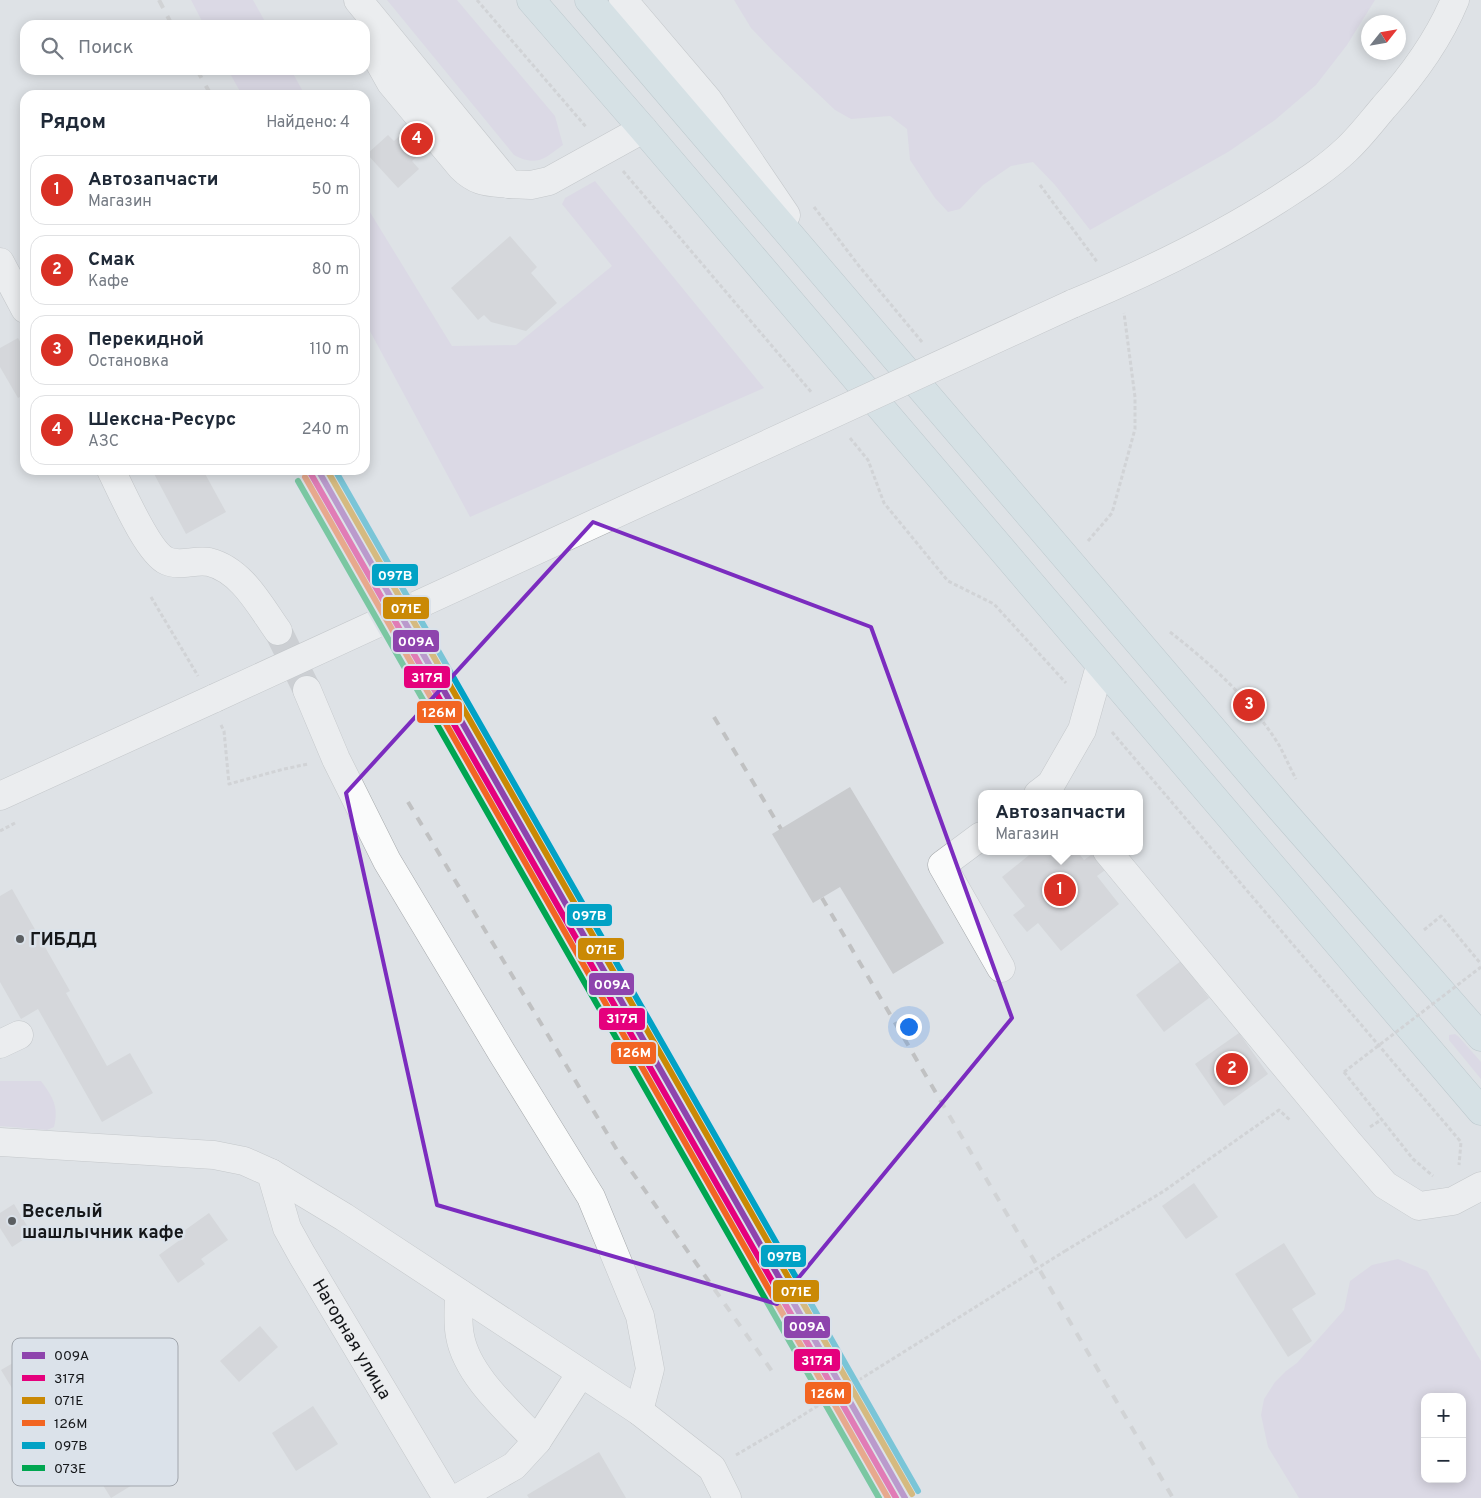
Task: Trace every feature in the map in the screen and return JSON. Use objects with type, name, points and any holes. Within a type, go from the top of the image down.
[{"type":"highway","points":[[531,0],[1481,1111]]},
{"type":"highway","points":[[589,0],[1275,802],[1481,1037]]},
{"type":"street","points":[[345,0],[355,20]]},
{"type":"street","points":[[358,0],[509,184]]},
{"type":"street","points":[[623,0],[708,100],[839,293]]},
{"type":"street","points":[[0,796],[1151,269],[1222,233],[1314,176],[1347,150],[1403,86],[1424,58],[1440,33],[1454,0]]},
{"type":"street","points":[[370,46],[391,83],[461,167],[471,177],[481,181],[531,185],[549,181],[643,129]]},
{"type":"street","points":[[0,262],[20,300]]},
{"type":"street","points":[[113,475],[153,550],[166,561],[181,564],[208,562],[230,572],[250,591],[278,631]]},
{"type":"street","points":[[1049,790],[1082,730],[1100,666]]},
{"type":"street","points":[[307,690],[336,759],[387,860],[502,1053],[591,1197],[640,1316],[650,1369],[639,1411]]},
{"type":"street","points":[[978,838],[942,866],[1001,968]]},
{"type":"street","points":[[1110,855],[1385,1184],[1419,1206],[1453,1200],[1481,1186]]},
{"type":"street","points":[[0,1142],[214,1155],[244,1161],[271,1173],[344,1217],[639,1411],[712,1468],[727,1498]]},
{"type":"street","name":"Нагорная улица","points":[[271,1173],[287,1228],[447,1498]]},
{"type":"street","points":[[459,1293],[460,1335],[467,1360],[491,1391],[537,1441]]},
{"type":"street","points":[[458,1498],[514,1466],[537,1441],[581,1373]]},
{"type":"path","points":[[477,0],[817,399]]},
{"type":"path","points":[[1040,185],[1100,266],[1092,269]]},
{"type":"path","points":[[1088,542],[1112,513],[1135,429],[1135,397],[1123,306]]},
{"type":"path","points":[[849,437],[868,460],[884,503],[948,581],[994,604],[1070,686]]},
{"type":"path","points":[[151,597],[194,668]]},
{"type":"path","points":[[1082,730],[1094,744],[1106,726],[1461,1142],[1459,1166]]},
{"type":"path","points":[[224,731],[229,784],[284,769]]},
{"type":"path","points":[[1413,1159],[1344,1072],[1481,966],[1441,916]]},
{"type":"path","points":[[754,1446],[1065,1250],[1164,1191],[1231,1145]]},
{"type":"highlighted area","points":[[593,522],[871,627],[1012,1018],[777,1304],[437,1205],[346,793]]},
{"type":"shaded area","points":[[191,0],[253,0],[264,20],[201,20]]},
{"type":"shaded area","points":[[387,0],[457,0],[555,116],[563,145],[540,160],[522,159],[514,155]]},
{"type":"shaded area","points":[[734,0],[1375,0],[1366,15],[1361,15],[1361,22],[1347,45],[1316,85],[1275,120],[1228,152],[1090,230],[1055,185],[1033,162],[1011,166],[983,185],[960,209],[948,212],[935,198],[910,160],[907,129],[890,116],[851,119],[835,110],[751,28]]},
{"type":"shaded area","points":[[231,75],[294,75],[302,90],[239,90]]},
{"type":"shaded area","points":[[595,181],[764,388],[470,517],[370,331],[370,212],[452,346],[516,345],[612,266],[562,204],[565,198]]},
{"type":"shaded area","points":[[1455,1034],[1481,1062],[1481,1079],[1449,1040],[1449,1035]]},
{"type":"shaded area","points":[[0,1081],[41,1081],[54,1103],[56,1114],[54,1127],[47,1130],[0,1126]]},
{"type":"shaded area","points":[[1398,1259],[1427,1271],[1481,1361],[1481,1498],[1299,1498],[1268,1447],[1261,1415],[1264,1399],[1275,1382],[1297,1363],[1344,1310],[1350,1281],[1372,1265]]},
{"type":"building","points":[[412,125],[429,145],[412,161],[419,169],[398,188],[370,157],[370,151],[388,135],[394,141]]},
{"type":"building","points":[[510,236],[537,267],[531,273],[557,303],[526,331],[491,322],[484,315],[478,320],[451,288]]},
{"type":"building","points":[[18,338],[20,341],[20,397],[18,398],[0,367],[0,348]]},
{"type":"building","points":[[155,475],[206,475],[226,512],[186,534]]},
{"type":"building","points":[[850,787],[944,943],[893,974],[840,887],[813,903],[772,834]]},
{"type":"building","points":[[1029,855],[1080,855],[1084,860],[1091,855],[1097,855],[1108,868],[1097,876],[1119,904],[1061,951],[1038,923],[1027,932],[1013,915],[1025,906],[1002,877]]},
{"type":"building","points":[[12,889],[70,991],[66,993],[107,1066],[130,1053],[153,1093],[102,1122],[38,1009],[21,1019],[0,982],[0,896]]},
{"type":"building","points":[[1181,961],[1209,998],[1164,1032],[1136,995]]},
{"type":"building","points":[[1239,1033],[1268,1074],[1224,1106],[1195,1064]]},
{"type":"building","points":[[1194,1183],[1218,1217],[1186,1239],[1162,1206]]},
{"type":"building","name":"Веселый шашлычник кафе","points":[[14,1204],[32,1234],[12,1247],[0,1228],[0,1213]]},
{"type":"building","points":[[209,1213],[228,1240],[201,1259],[205,1264],[178,1283],[159,1255],[184,1237],[181,1233]]},
{"type":"building","points":[[1284,1243],[1316,1294],[1292,1309],[1312,1341],[1288,1357],[1235,1274]]},
{"type":"building","points":[[260,1326],[278,1347],[239,1382],[220,1361]]},
{"type":"building","points":[[12,1364],[12,1388],[1,1370]]},
{"type":"building","points":[[313,1406],[338,1444],[296,1471],[272,1433]]},
{"type":"building","points":[[599,1452],[626,1498],[529,1498],[527,1495]]},
{"type":"building","points":[[104,1486],[131,1486],[111,1498]]},
{"type":"tunnel","points":[[278,631],[307,690]]},
{"type":"railway","points":[[159,0],[169,20]]},
{"type":"railway","points":[[200,75],[208,90]]},
{"type":"railway","points":[[714,717],[781,829]]},
{"type":"railway","points":[[408,802],[620,1155],[774,1374]]},
{"type":"railway","points":[[822,898],[1173,1498]]},
{"type":"transit line","name":"317Я","points":[[312,475],[896,1498]]},
{"type":"transit line","name":"009А","points":[[321,475],[905,1498]]},
{"type":"transit line","name":"071Е","points":[[330,475],[912,1494]]},
{"type":"transit line","name":"097В","points":[[338,475],[918,1491]]},
{"type":"transit line","name":"126М","points":[[305,477],[888,1498]]},
{"type":"transit line","name":"073Е","points":[[298,481],[879,1498]]},
{"type":"place","name":"Шексна-Ресурс","points":[[417,139]]},
{"type":"place","name":"Перекидной","points":[[1249,705]]},
{"type":"place","name":"Автозапчасти","points":[[1060,890]]},
{"type":"place","name":"ГИБДД","points":[[20,939]]},
{"type":"place","name":"Смак","points":[[1232,1069]]},
{"type":"place","name":"Веселый шашлычник кафе","points":[[12,1221]]}]
